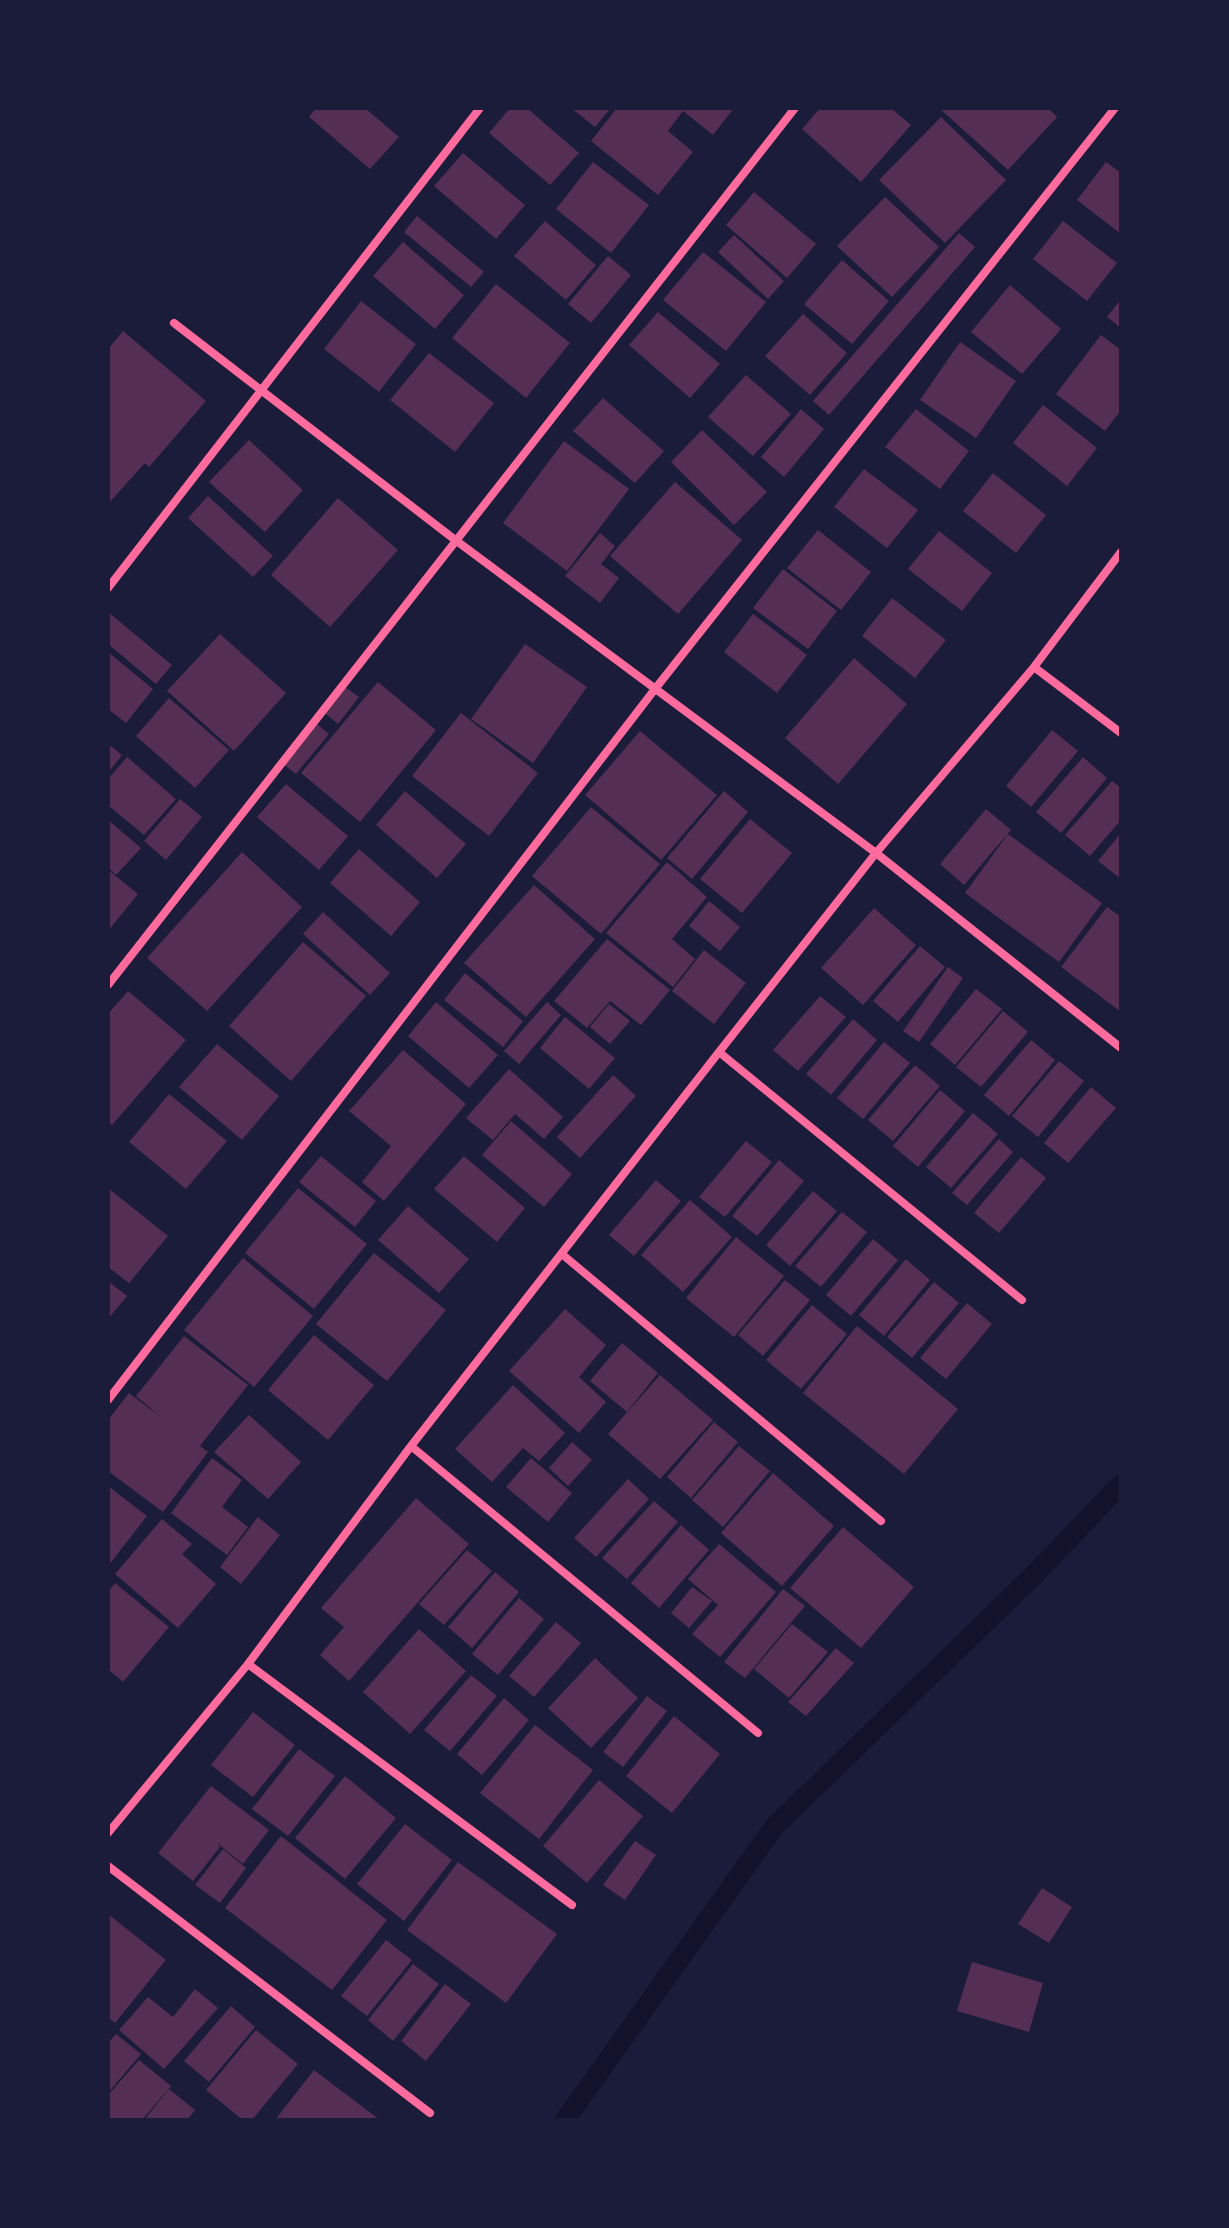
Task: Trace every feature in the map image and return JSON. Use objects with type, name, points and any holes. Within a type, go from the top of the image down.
[{"type":"street","points":[[108,588],[480,108]]},
{"type":"street","points":[[108,985],[454,539],[795,108]]},
{"type":"street","points":[[108,1400],[655,689],[1115,108]]},
{"type":"street","points":[[174,323],[454,539],[876,853],[1121,1048]]},
{"type":"street","points":[[108,1833],[248,1664],[411,1446],[876,853],[1034,667],[1121,552]]},
{"type":"street","points":[[1034,667],[1121,733]]},
{"type":"street","points":[[719,1052],[1022,1300]]},
{"type":"street","points":[[563,1255],[881,1521]]},
{"type":"street","points":[[411,1446],[758,1733]]},
{"type":"street","points":[[248,1664],[572,1905]]},
{"type":"street","points":[[108,1866],[430,2113]]},
{"type":"building","points":[[316,108],[365,108],[399,137],[370,169],[309,117]]},
{"type":"building","points":[[510,108],[527,108],[579,153],[550,185],[489,133]]},
{"type":"building","points":[[571,108],[611,108],[595,127]]},
{"type":"building","points":[[617,108],[734,108],[713,135],[683,111],[668,131],[693,152],[658,195],[591,141]]},
{"type":"building","points":[[820,108],[891,108],[911,125],[861,182],[802,129]]},
{"type":"building","points":[[939,108],[1048,108],[1057,117],[1008,170]]},
{"type":"building","points":[[941,117],[1006,180],[945,243],[879,180]]},
{"type":"building","points":[[463,153],[525,205],[496,239],[434,186]]},
{"type":"building","points":[[593,162],[649,205],[611,253],[556,209]]},
{"type":"building","points":[[1106,162],[1121,173],[1121,234],[1077,200]]},
{"type":"building","points":[[754,192],[816,244],[787,278],[726,225]]},
{"type":"building","points":[[885,197],[939,247],[892,297],[837,246]]},
{"type":"building","points":[[417,216],[484,272],[471,287],[404,232]]},
{"type":"building","points":[[545,221],[596,265],[566,300],[514,256]]},
{"type":"building","points":[[1063,221],[1117,263],[1087,301],[1033,259]]},
{"type":"building","points":[[959,233],[975,247],[829,415],[813,401]]},
{"type":"building","points":[[734,235],[784,281],[768,299],[718,252]]},
{"type":"building","points":[[403,242],[464,295],[435,329],[373,276]]},
{"type":"building","points":[[703,252],[766,302],[726,351],[663,300]]},
{"type":"building","points":[[608,256],[631,275],[591,323],[568,304]]},
{"type":"building","points":[[842,260],[889,301],[852,344],[804,304]]},
{"type":"building","points":[[496,284],[570,343],[526,398],[452,338]]},
{"type":"building","points":[[1010,285],[1061,329],[1022,374],[971,332]]},
{"type":"building","points":[[1121,299],[1121,328],[1107,317]]},
{"type":"building","points":[[361,301],[416,344],[379,392],[324,349]]},
{"type":"building","points":[[658,312],[720,364],[690,398],[629,345]]},
{"type":"building","points":[[803,314],[847,353],[810,395],[765,356]]},
{"type":"building","points":[[123,331],[206,401],[149,467],[145,463],[108,504],[108,349]]},
{"type":"building","points":[[1101,335],[1121,350],[1121,410],[1105,431],[1056,394]]},
{"type":"building","points":[[960,342],[1016,381],[976,438],[920,400]]},
{"type":"building","points":[[429,353],[494,403],[455,452],[390,400]]},
{"type":"building","points":[[746,375],[791,414],[753,456],[708,417]]},
{"type":"building","points":[[603,398],[664,451],[635,483],[573,431]]},
{"type":"building","points":[[1043,405],[1097,448],[1067,486],[1013,443]]},
{"type":"building","points":[[801,409],[824,429],[784,477],[761,457]]},
{"type":"building","points":[[916,409],[969,451],[940,489],[885,447]]},
{"type":"building","points":[[702,430],[767,492],[734,525],[671,462]]},
{"type":"building","points":[[249,440],[303,490],[265,532],[209,482]]},
{"type":"building","points":[[564,441],[629,489],[567,571],[503,523]]},
{"type":"building","points":[[864,469],[918,510],[887,548],[834,507]]},
{"type":"building","points":[[993,473],[1046,515],[1016,553],[963,511]]},
{"type":"building","points":[[675,482],[742,540],[678,614],[610,556]]},
{"type":"building","points":[[208,496],[273,556],[253,577],[188,518]]},
{"type":"building","points":[[338,498],[398,550],[330,627],[271,575]]},
{"type":"building","points":[[818,530],[871,572],[841,610],[787,568]]},
{"type":"building","points":[[939,531],[992,573],[962,611],[908,569]]},
{"type":"building","points":[[600,533],[615,546],[601,564],[619,578],[600,603],[565,576]]},
{"type":"building","points":[[783,569],[837,611],[808,649],[753,608]]},
{"type":"building","points":[[892,598],[946,640],[915,678],[862,636]]},
{"type":"building","points":[[108,612],[172,665],[156,684],[108,644]]},
{"type":"building","points":[[753,614],[807,655],[777,693],[724,652]]},
{"type":"building","points":[[220,634],[286,693],[234,751],[167,691]]},
{"type":"building","points":[[525,644],[587,687],[533,763],[471,719]]},
{"type":"building","points":[[108,652],[153,689],[126,723],[108,709]]},
{"type":"building","points":[[854,658],[907,704],[838,784],[785,738]]},
{"type":"building","points":[[378,682],[436,730],[360,822],[301,773]]},
{"type":"building","points":[[345,687],[359,697],[338,724],[325,713]]},
{"type":"building","points":[[169,698],[229,750],[195,788],[136,736]]},
{"type":"building","points":[[461,713],[538,773],[489,836],[412,776]]},
{"type":"building","points":[[317,724],[329,734],[296,774],[283,764]]},
{"type":"building","points":[[1052,730],[1078,751],[1031,807],[1006,786]]},
{"type":"building","points":[[640,731],[717,795],[661,860],[585,795]]},
{"type":"building","points":[[108,744],[122,755],[108,773]]},
{"type":"building","points":[[127,757],[176,799],[144,835],[108,805],[108,779]]},
{"type":"building","points":[[1083,757],[1107,778],[1061,833],[1036,812]]},
{"type":"building","points":[[1112,781],[1121,788],[1121,820],[1090,856],[1065,835]]},
{"type":"building","points":[[286,784],[348,836],[319,870],[257,817]]},
{"type":"building","points":[[405,791],[466,844],[437,878],[376,825]]},
{"type":"building","points":[[724,791],[748,812],[692,879],[667,858]]},
{"type":"building","points":[[180,799],[202,817],[166,860],[144,841]]},
{"type":"building","points":[[591,807],[660,864],[601,934],[532,876]]},
{"type":"building","points":[[986,809],[1011,830],[964,885],[940,864]]},
{"type":"building","points":[[750,819],[792,853],[742,913],[700,879]]},
{"type":"building","points":[[108,820],[141,848],[116,875],[108,868]]},
{"type":"building","points":[[1121,833],[1121,879],[1098,861]]},
{"type":"building","points":[[1008,834],[1102,903],[1059,962],[965,893]]},
{"type":"building","points":[[359,849],[420,902],[391,936],[330,883]]},
{"type":"building","points":[[242,852],[302,907],[207,1011],[147,958]]},
{"type":"building","points":[[667,862],[707,897],[672,939],[695,959],[673,987],[606,933]]},
{"type":"building","points":[[108,870],[138,894],[108,931]]},
{"type":"building","points":[[534,885],[595,939],[526,1017],[464,963]]},
{"type":"building","points":[[709,901],[740,927],[720,951],[689,926]]},
{"type":"building","points":[[1107,907],[1121,917],[1121,1012],[1061,967]]},
{"type":"building","points":[[874,908],[916,945],[863,1005],[821,968]]},
{"type":"building","points":[[323,912],[390,973],[370,995],[303,934]]},
{"type":"building","points":[[607,939],[670,990],[641,1025],[610,1001],[587,1028],[554,1001]]},
{"type":"building","points":[[303,942],[366,996],[291,1081],[229,1026]]},
{"type":"building","points":[[920,946],[945,967],[898,1022],[873,1001]]},
{"type":"building","points":[[704,950],[746,983],[714,1024],[672,991]]},
{"type":"building","points":[[948,967],[963,978],[919,1042],[903,1031]]},
{"type":"building","points":[[465,973],[523,1021],[503,1047],[444,1000]]},
{"type":"building","points":[[976,989],[1002,1009],[955,1065],[930,1044]]},
{"type":"building","points":[[128,991],[186,1040],[112,1125],[108,1122],[108,1014]]},
{"type":"building","points":[[820,996],[846,1017],[798,1071],[773,1050]]},
{"type":"building","points":[[436,1002],[498,1055],[469,1088],[408,1036]]},
{"type":"building","points":[[547,1002],[561,1015],[519,1064],[504,1051]]},
{"type":"building","points":[[609,1004],[630,1021],[610,1044],[590,1027]]},
{"type":"building","points":[[1003,1011],[1028,1032],[981,1087],[956,1067]]},
{"type":"building","points":[[565,1017],[615,1058],[589,1089],[540,1048]]},
{"type":"building","points":[[853,1019],[877,1040],[831,1095],[806,1074]]},
{"type":"building","points":[[1031,1040],[1055,1060],[1009,1116],[984,1095]]},
{"type":"building","points":[[884,1042],[910,1063],[863,1119],[837,1098]]},
{"type":"building","points":[[217,1044],[279,1096],[242,1140],[179,1087]]},
{"type":"building","points":[[403,1050],[466,1104],[384,1201],[362,1182],[391,1146],[349,1111]]},
{"type":"building","points":[[1059,1061],[1084,1081],[1038,1137],[1012,1116]]},
{"type":"building","points":[[915,1065],[940,1086],[893,1141],[868,1120]]},
{"type":"building","points":[[509,1069],[563,1117],[544,1139],[515,1114],[493,1140],[466,1118]]},
{"type":"building","points":[[613,1075],[636,1096],[580,1158],[557,1137]]},
{"type":"building","points":[[1091,1087],[1116,1108],[1068,1163],[1044,1143]]},
{"type":"building","points":[[940,1090],[965,1111],[918,1167],[893,1146]]},
{"type":"building","points":[[169,1094],[227,1141],[186,1189],[129,1142]]},
{"type":"building","points":[[973,1113],[998,1134],[951,1188],[926,1167]]},
{"type":"building","points":[[511,1121],[572,1174],[544,1207],[482,1155]]},
{"type":"building","points":[[999,1139],[1013,1152],[967,1205],[952,1193]]},
{"type":"building","points":[[746,1141],[772,1162],[725,1217],[699,1197]]},
{"type":"building","points":[[321,1156],[376,1201],[355,1227],[299,1182]]},
{"type":"building","points":[[464,1156],[525,1208],[497,1242],[434,1189]]},
{"type":"building","points":[[1021,1157],[1046,1178],[999,1233],[974,1213]]},
{"type":"building","points":[[779,1160],[804,1181],[757,1236],[732,1216]]},
{"type":"building","points":[[656,1180],[681,1201],[634,1256],[609,1235]]},
{"type":"building","points":[[108,1188],[168,1236],[129,1283],[108,1267]]},
{"type":"building","points":[[298,1188],[367,1244],[314,1309],[245,1253]]},
{"type":"building","points":[[813,1191],[837,1211],[790,1266],[766,1245]]},
{"type":"building","points":[[690,1200],[732,1237],[683,1292],[641,1255]]},
{"type":"building","points":[[408,1206],[469,1259],[439,1293],[378,1240]]},
{"type":"building","points":[[842,1212],[867,1232],[821,1287],[795,1266]]},
{"type":"building","points":[[736,1237],[784,1276],[734,1337],[686,1298]]},
{"type":"building","points":[[873,1239],[898,1260],[851,1316],[826,1295]]},
{"type":"building","points":[[374,1253],[446,1310],[387,1381],[316,1324]]},
{"type":"building","points":[[243,1258],[313,1316],[254,1387],[184,1330]]},
{"type":"building","points":[[906,1259],[930,1280],[884,1336],[859,1315]]},
{"type":"building","points":[[785,1280],[810,1300],[763,1356],[738,1335]]},
{"type":"building","points":[[108,1281],[127,1296],[108,1319]]},
{"type":"building","points":[[934,1282],[959,1303],[912,1358],[887,1337]]},
{"type":"building","points":[[967,1303],[992,1324],[946,1379],[920,1358]]},
{"type":"building","points":[[812,1305],[847,1334],[801,1389],[766,1360]]},
{"type":"building","points":[[565,1309],[606,1345],[579,1377],[606,1402],[579,1433],[509,1371]]},
{"type":"building","points":[[857,1326],[958,1409],[904,1474],[803,1393]]},
{"type":"building","points":[[314,1335],[374,1385],[328,1440],[268,1390]]},
{"type":"building","points":[[184,1336],[248,1385],[200,1446],[208,1452],[163,1512],[108,1471],[108,1420],[129,1393],[162,1418],[136,1396]]},
{"type":"building","points":[[622,1343],[658,1373],[627,1412],[590,1381]]},
{"type":"building","points":[[660,1375],[713,1420],[660,1479],[608,1434]]},
{"type":"building","points":[[513,1385],[565,1433],[539,1461],[523,1448],[492,1482],[455,1449]]},
{"type":"building","points":[[249,1415],[301,1462],[268,1499],[214,1452]]},
{"type":"building","points":[[714,1422],[738,1442],[691,1498],[667,1477]]},
{"type":"building","points":[[572,1442],[592,1460],[568,1486],[549,1468]]},
{"type":"building","points":[[739,1446],[770,1471],[723,1527],[692,1500]]},
{"type":"building","points":[[212,1458],[242,1480],[222,1507],[248,1527],[227,1555],[171,1513]]},
{"type":"building","points":[[531,1458],[572,1493],[548,1522],[506,1487]]},
{"type":"building","points":[[773,1473],[834,1526],[782,1586],[721,1533]]},
{"type":"building","points":[[628,1479],[649,1499],[596,1557],[574,1538]]},
{"type":"building","points":[[108,1486],[147,1516],[108,1566]]},
{"type":"building","points":[[416,1498],[469,1544],[349,1681],[320,1655],[344,1627],[321,1608]]},
{"type":"building","points":[[654,1501],[678,1522],[627,1579],[602,1558]]},
{"type":"building","points":[[258,1517],[280,1535],[241,1584],[220,1567]]},
{"type":"building","points":[[162,1519],[192,1544],[182,1554],[216,1584],[178,1628],[115,1574]]},
{"type":"building","points":[[681,1525],[709,1550],[659,1608],[631,1583]]},
{"type":"building","points":[[843,1527],[914,1587],[861,1648],[790,1588]]},
{"type":"building","points":[[719,1544],[776,1592],[720,1657],[692,1634],[718,1605],[688,1579]]},
{"type":"building","points":[[467,1550],[492,1571],[444,1625],[419,1604]]},
{"type":"building","points":[[495,1572],[519,1592],[472,1648],[448,1627]]},
{"type":"building","points":[[115,1583],[169,1627],[123,1682],[108,1669],[108,1592]]},
{"type":"building","points":[[692,1587],[712,1601],[689,1628],[671,1613]]},
{"type":"building","points":[[783,1589],[805,1606],[745,1678],[724,1662]]},
{"type":"building","points":[[519,1598],[544,1619],[498,1675],[472,1654]]},
{"type":"building","points":[[556,1622],[581,1643],[534,1697],[509,1676]]},
{"type":"building","points":[[792,1624],[828,1652],[789,1698],[754,1669]]},
{"type":"building","points":[[419,1629],[466,1671],[410,1734],[363,1692]]},
{"type":"building","points":[[836,1648],[854,1663],[806,1716],[788,1702]]},
{"type":"building","points":[[595,1658],[638,1698],[591,1748],[548,1708]]},
{"type":"building","points":[[471,1675],[497,1696],[450,1751],[424,1730]]},
{"type":"building","points":[[647,1696],[667,1711],[623,1767],[603,1752]]},
{"type":"building","points":[[504,1698],[529,1720],[482,1775],[457,1754]]},
{"type":"building","points":[[253,1712],[295,1745],[253,1797],[211,1765]]},
{"type":"building","points":[[674,1716],[720,1754],[672,1813],[626,1776]]},
{"type":"building","points":[[535,1725],[593,1770],[539,1839],[480,1793]]},
{"type":"building","points":[[299,1749],[335,1776],[288,1836],[252,1809]]},
{"type":"building","points":[[345,1776],[396,1818],[345,1879],[295,1838]]},
{"type":"building","points":[[599,1780],[643,1816],[587,1883],[543,1846]]},
{"type":"building","points":[[211,1786],[269,1830],[243,1864],[217,1843],[220,1847],[193,1881],[158,1853]]},
{"type":"building","points":[[405,1824],[452,1860],[404,1921],[357,1884]]},
{"type":"building","points":[[281,1836],[387,1920],[332,1990],[225,1908]]},
{"type":"building","points":[[635,1841],[656,1855],[625,1900],[603,1885]]},
{"type":"building","points":[[223,1849],[246,1868],[220,1903],[195,1885]]},
{"type":"building","points":[[458,1862],[557,1934],[506,2003],[407,1930]]},
{"type":"building","points":[[1042,1888],[1072,1907],[1049,1943],[1018,1924]]},
{"type":"building","points":[[108,1914],[166,1960],[115,2023],[108,2017]]},
{"type":"building","points":[[386,1940],[412,1960],[367,2016],[341,1996]]},
{"type":"building","points":[[972,1962],[1043,1983],[1029,2032],[957,2011]]},
{"type":"building","points":[[413,1964],[439,1984],[393,2041],[368,2020]]},
{"type":"building","points":[[445,1984],[471,2004],[426,2061],[401,2041]]},
{"type":"building","points":[[195,1989],[218,2008],[164,2069],[119,2030],[148,1997],[173,2017]]},
{"type":"building","points":[[231,2006],[255,2027],[209,2082],[184,2061]]},
{"type":"building","points":[[256,2030],[298,2064],[252,2120],[243,2120],[206,2090]]},
{"type":"building","points":[[116,2034],[141,2054],[108,2093],[108,2043]]},
{"type":"building","points":[[139,2060],[171,2086],[142,2120],[108,2120],[108,2095]]},
{"type":"building","points":[[314,2070],[380,2120],[275,2120]]},
{"type":"building","points":[[169,2089],[195,2110],[187,2120],[144,2120]]},
{"type":"waterway","points":[[565,2120],[774,1827],[1034,1575],[1121,1484]]}]
